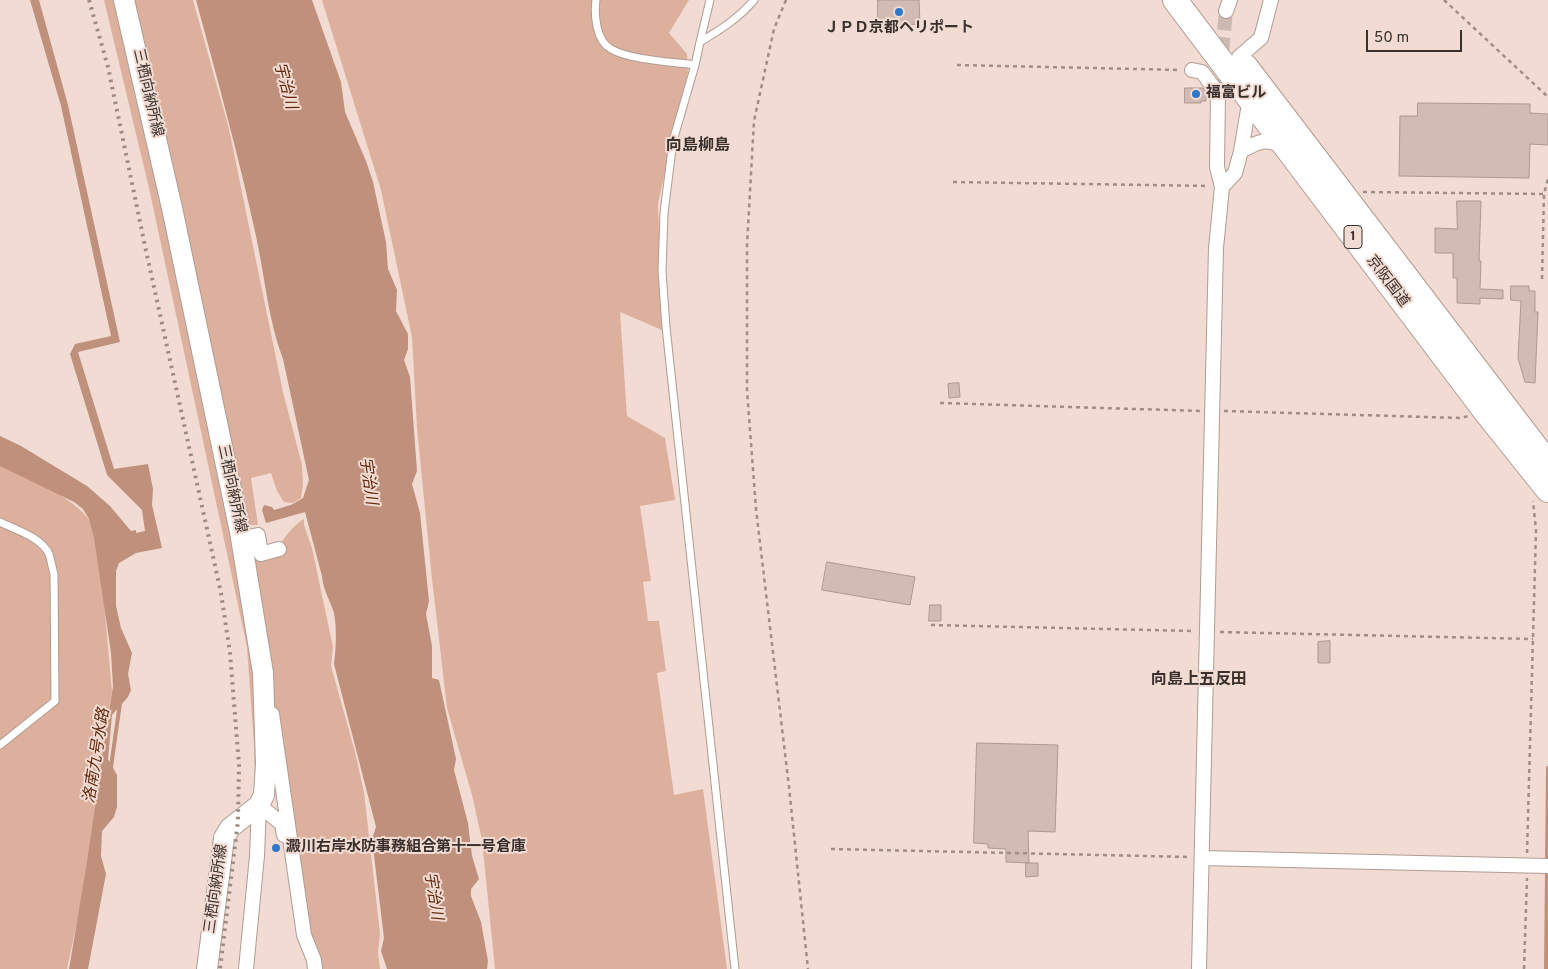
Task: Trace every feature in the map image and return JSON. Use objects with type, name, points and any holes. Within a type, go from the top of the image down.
[{"type":"highway","name":"京阪国道","points":[[1175,0],[1485,411],[1540,473]]},
{"type":"highway","name":"京阪国道","points":[[1195,0],[1342,192],[1540,473]]},
{"type":"main road","name":"三栖向納所線","points":[[124,0],[172,208],[240,532],[263,673],[266,764],[264,795],[259,805],[230,828],[224,838],[207,969]]},
{"type":"street","points":[[1239,57],[1261,38],[1271,0]]},
{"type":"street","points":[[1192,70],[1202,72],[1218,93],[1217,167],[1222,186],[1216,248],[1199,969]]},
{"type":"street","points":[[1222,186],[1235,173],[1241,151],[1250,98]]},
{"type":"street","points":[[1241,151],[1254,144],[1268,141],[1285,147]]},
{"type":"street","points":[[279,549],[260,554],[258,534],[248,537],[265,644],[271,707],[304,935],[314,960],[315,969]]},
{"type":"street","points":[[259,805],[287,815]]},
{"type":"street","points":[[246,969],[257,856],[259,805]]},
{"type":"street","points":[[259,805],[282,824],[307,969]]},
{"type":"street","points":[[1202,858],[1548,866]]},
{"type":"lane","points":[[596,0],[597,31],[610,49],[630,56],[695,65]]},
{"type":"lane","points":[[710,0],[695,65],[673,141],[664,213],[662,271],[667,337],[735,969]]},
{"type":"lane","points":[[700,42],[719,31],[744,12],[754,0]]},
{"type":"lane","points":[[0,522],[43,545],[49,554],[54,574],[55,701],[0,745]]},
{"type":"path","points":[[786,0],[774,29],[754,120],[747,245],[747,390],[756,509],[789,787],[808,969]]},
{"type":"path","points":[[1444,0],[1548,97]]},
{"type":"path","points":[[957,65],[1192,70]]},
{"type":"path","points":[[1542,279],[1544,194],[1548,178]]},
{"type":"path","points":[[953,182],[1222,186]]},
{"type":"path","points":[[1342,192],[1544,194]]},
{"type":"path","points":[[1524,969],[1529,865],[1536,530],[1540,473]]},
{"type":"path","points":[[931,625],[1533,639]]},
{"type":"path","points":[[831,849],[1202,858]]},
{"type":"shaded area","points":[[104,0],[113,0],[153,151],[238,555],[260,725],[255,789],[247,647],[149,188]]},
{"type":"shaded area","points":[[132,0],[193,0],[229,129],[283,392],[302,465],[303,485],[301,498],[293,503],[284,502],[277,491],[271,473],[251,478],[258,525],[244,525]]},
{"type":"shaded area","points":[[322,0],[689,0],[669,33],[687,54],[688,73],[658,203],[662,330],[620,312],[627,416],[665,438],[675,500],[640,506],[651,581],[643,582],[648,621],[659,621],[666,671],[657,673],[674,795],[703,789],[727,969],[495,969],[482,840],[472,795],[447,708],[417,428],[412,337],[381,190]]},
{"type":"shaded area","points":[[0,463],[53,490],[78,508],[95,529],[99,548],[112,691],[87,875],[67,969],[0,969]]},
{"type":"shaded area","points":[[304,519],[333,647],[331,666],[364,792],[380,934],[378,952],[380,969],[315,969],[304,935],[248,537],[261,554],[279,549],[289,532]]},
{"type":"water","points":[[30,0],[39,0],[68,105],[120,342],[78,352],[114,469],[148,464],[153,489],[152,505],[162,548],[136,553],[119,563],[116,571],[116,606],[121,628],[132,653],[128,674],[131,690],[128,697],[112,715],[108,759],[117,775],[117,807],[114,817],[102,831],[101,856],[106,874],[88,969],[69,969],[113,686],[111,653],[94,538],[89,519],[83,509],[74,502],[0,466],[0,436],[21,446],[87,486],[110,506],[131,531],[136,530],[136,533],[145,531],[142,510],[107,475],[70,354],[75,344],[111,336],[61,106]]},
{"type":"water","name":"宇治川","points":[[196,0],[312,0],[341,82],[345,112],[373,182],[386,242],[388,269],[397,290],[396,311],[408,334],[408,349],[404,360],[410,377],[417,471],[412,484],[420,513],[429,601],[426,614],[432,646],[432,678],[439,680],[456,759],[454,770],[468,823],[472,856],[479,879],[471,889],[471,896],[481,922],[488,961],[487,969],[387,969],[381,951],[384,938],[372,839],[376,827],[334,664],[336,625],[334,613],[324,586],[305,512],[266,523],[262,510],[264,505],[272,507],[274,510],[291,505],[303,498],[309,480],[283,359],[270,314],[249,206]]},
{"type":"building","name":"ＪＰＤ京都ヘリポート","points":[[878,0],[919,0],[920,24],[878,26]]},
{"type":"building","name":"福富ビル","points":[[1185,88],[1203,88],[1206,92],[1206,101],[1201,101],[1201,103],[1185,103]]},
{"type":"building","points":[[1418,103],[1530,104],[1530,113],[1548,114],[1548,145],[1530,144],[1529,178],[1399,176],[1400,116],[1417,116]]},
{"type":"building","points":[[1457,201],[1481,201],[1480,289],[1503,290],[1503,299],[1480,298],[1480,304],[1457,303],[1457,278],[1453,278],[1453,253],[1435,253],[1435,228],[1457,229]]},
{"type":"building","points":[[1511,286],[1529,286],[1529,291],[1535,291],[1535,312],[1538,312],[1535,383],[1525,382],[1518,358],[1521,301],[1511,300]]},
{"type":"building","points":[[959,383],[960,397],[949,398],[948,384]]},
{"type":"building","points":[[827,562],[915,577],[910,605],[822,590]]},
{"type":"building","points":[[930,605],[941,605],[941,621],[929,621]]},
{"type":"building","points":[[1330,641],[1330,663],[1318,663],[1318,642]]},
{"type":"building","points":[[977,743],[1058,745],[1055,832],[1028,831],[1029,863],[1006,862],[1006,849],[988,848],[988,844],[974,843]]},
{"type":"building","points":[[1026,863],[1038,863],[1038,876],[1026,877]]},
{"type":"waterway","name":"洛南九号水路","points":[[111,767],[120,703]]},
{"type":"waterway","points":[[1547,863],[1548,768]]},
{"type":"waterway","points":[[1546,969],[1547,870]]},
{"type":"tunnel","points":[[1218,93],[1226,11]]},
{"type":"railway","points":[[89,0],[108,67],[221,593],[230,653],[239,765],[238,821],[220,969]]},
{"type":"place","name":"ＪＰＤ京都ヘリポート","points":[[899,12]]},
{"type":"place","name":"福富ビル","points":[[1196,94]]},
{"type":"place","name":"澱川右岸水防事務組合第十一号倉庫","points":[[276,848]]},
{"type":"district","name":"向島柳島","points":[[698,147]]},
{"type":"district","name":"向島上五反田","points":[[1199,681]]}]
